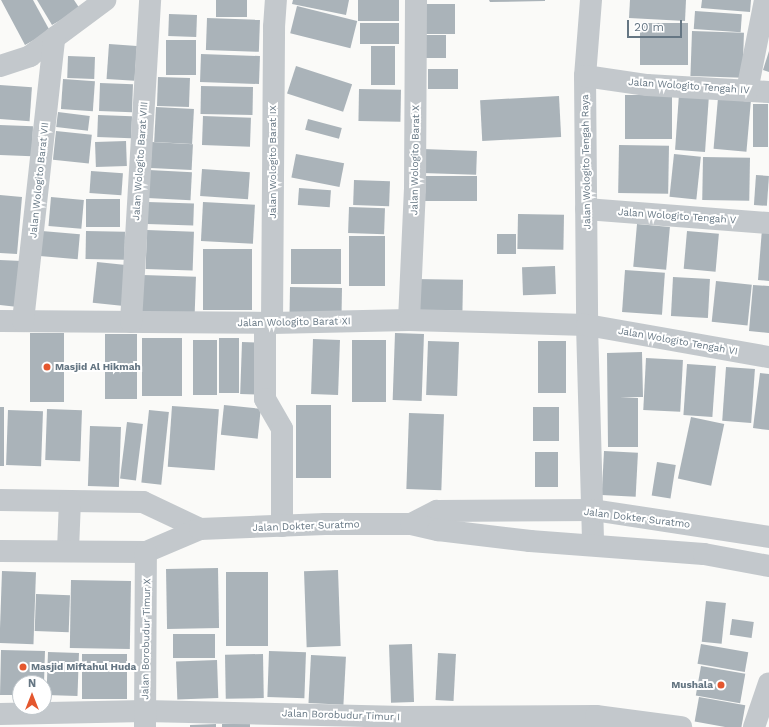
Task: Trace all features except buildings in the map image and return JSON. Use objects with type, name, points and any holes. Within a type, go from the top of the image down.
[{"type":"street","points":[[0,66],[30,56],[105,0]]},
{"type":"street","name":"Jalan Wologito Barat VIII","points":[[130,322],[150,0]]},
{"type":"street","name":"Jalan Wologito Barat IX","points":[[276,0],[269,323],[265,399],[282,429],[282,526]]},
{"type":"street","name":"Jalan Wologito Barat X","points":[[409,320],[415,190],[416,0]]},
{"type":"street","name":"Jalan Wologito Tengah Raya","points":[[591,0],[585,76],[587,325],[593,545]]},
{"type":"street","points":[[747,91],[765,0]]},
{"type":"street","name":"Jalan Wologito Barat VII","points":[[23,321],[54,38]]},
{"type":"street","name":"Jalan Wologito Tengah IV","points":[[585,76],[648,85],[769,92]]},
{"type":"street","name":"Jalan Wologito Tengah V","points":[[586,209],[769,223]]},
{"type":"street","name":"Jalan Wologito Barat XI","points":[[0,321],[269,323],[409,320],[587,325]]},
{"type":"street","name":"Jalan Wologito Tengah VI","points":[[587,325],[769,357]]},
{"type":"street","name":"Jalan Dokter Suratmo","points":[[0,500],[143,502],[200,530]]},
{"type":"street","points":[[68,550],[70,501]]},
{"type":"street","name":"Jalan Dokter Suratmo","points":[[411,524],[437,511],[593,510],[769,537]]},
{"type":"street","name":"Jalan Dokter Suratmo","points":[[0,551],[68,550],[146,552],[200,530],[282,526],[411,524],[453,532],[704,554],[769,566]]},
{"type":"street","name":"Jalan Borobudur Timur X","points":[[145,719],[146,552]]},
{"type":"street","points":[[754,727],[769,683]]},
{"type":"street","name":"Jalan Borobudur Timur I","points":[[0,714],[145,719],[596,716],[681,727]]},
{"type":"place","name":"Masjid Al Hikmah","points":[[47,367]]},
{"type":"place","name":"Masjid Miftahul Huda","points":[[23,667]]},
{"type":"place","name":"Mushala","points":[[721,685]]}]
